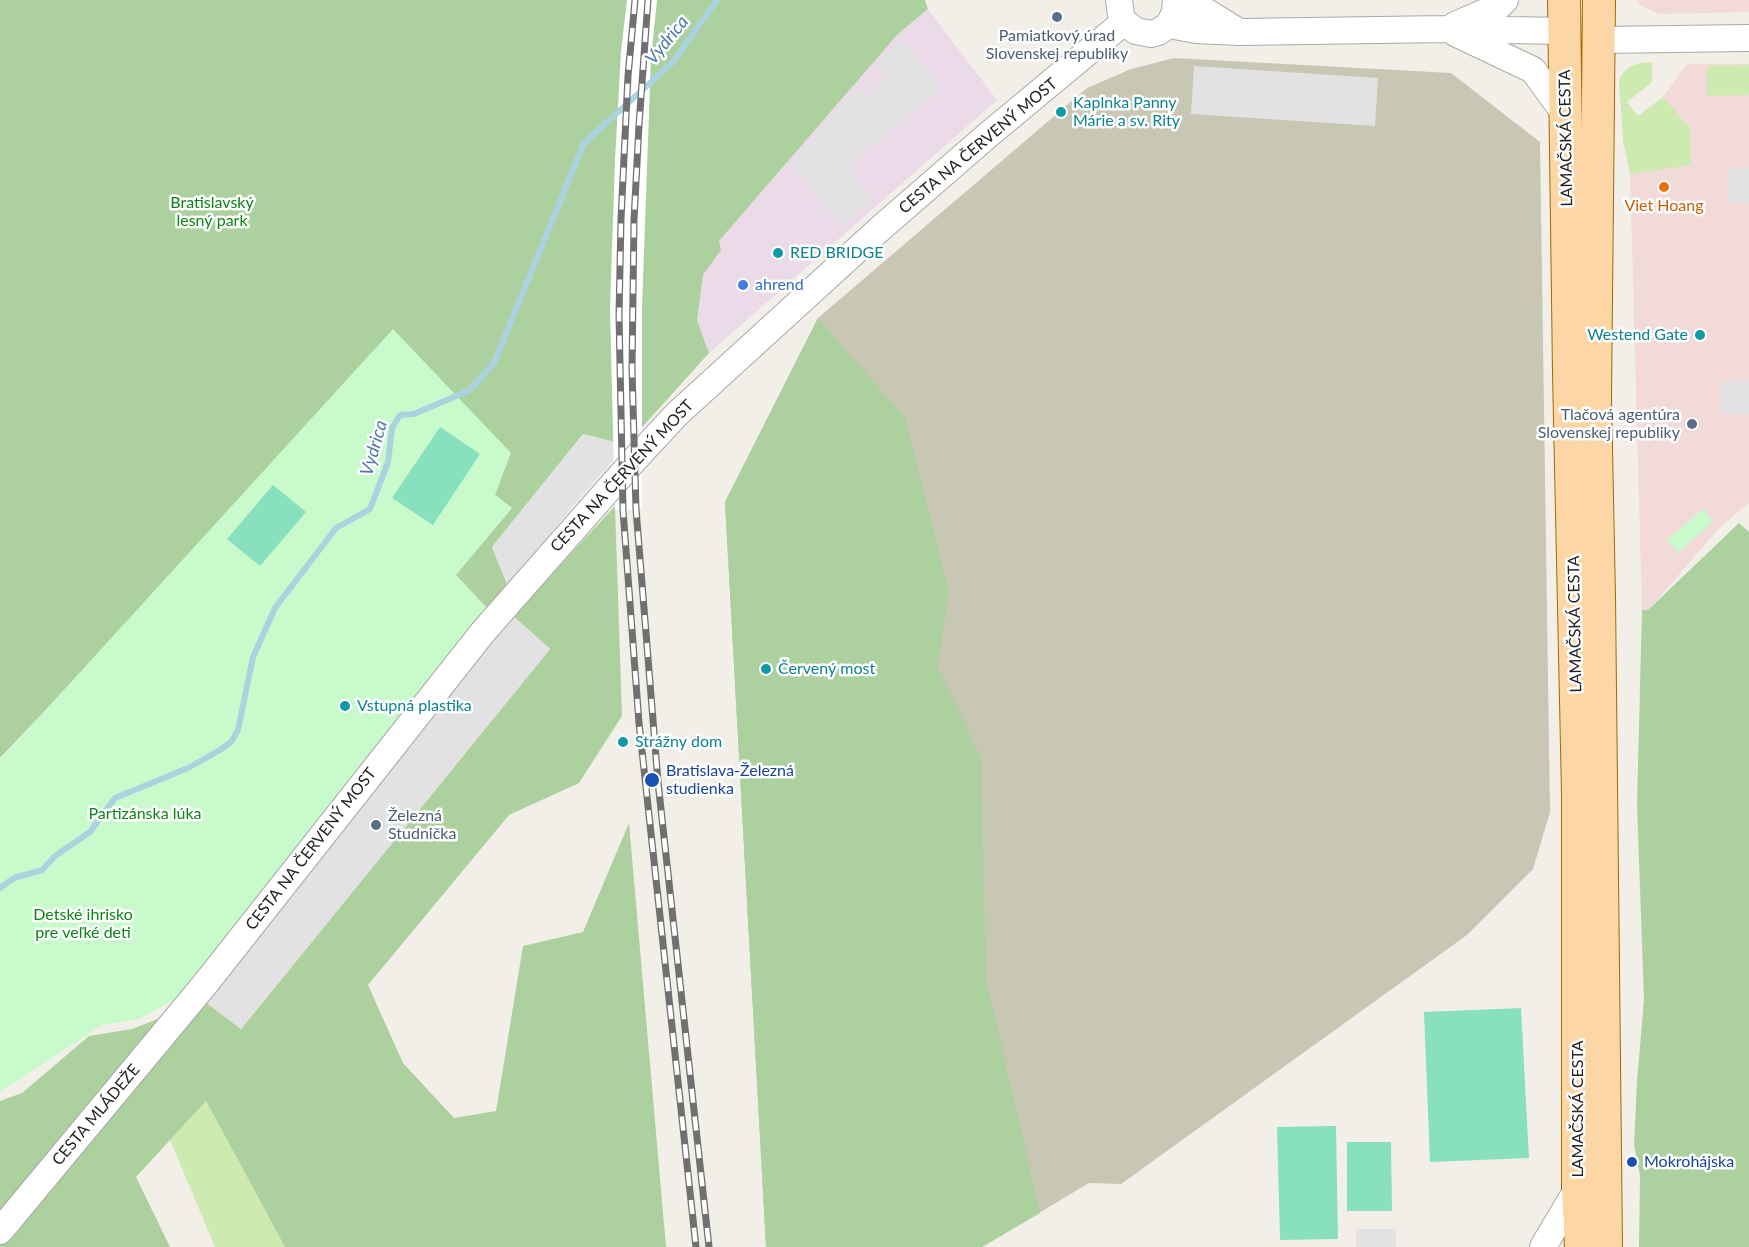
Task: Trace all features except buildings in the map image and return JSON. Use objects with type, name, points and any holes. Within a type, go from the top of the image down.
[{"type":"main road","name":"LAMAČSKÁ CESTA","points":[[1564,0],[1578,794],[1578,1188],[1581,1247]]},
{"type":"main road","name":"LAMAČSKÁ CESTA","points":[[1599,0],[1595,398],[1606,1247]]},
{"type":"main road","points":[[1564,31],[1600,40]]},
{"type":"street","points":[[1169,25],[1177,0],[1205,11],[1239,32]]},
{"type":"street","name":"CESTA NA ČERVENÝ MOST","points":[[1447,29],[1499,6],[1505,0]]},
{"type":"street","name":"CESTA NA ČERVENÝ MOST","points":[[192,1000],[483,632],[676,414],[988,135],[1122,11],[1130,27],[1143,33],[1158,32],[1169,25],[1196,30],[1239,32],[1447,29],[1564,31]]},
{"type":"street","name":"CESTA NA ČERVENÝ MOST","points":[[1447,29],[1533,70],[1565,114]]},
{"type":"street","points":[[1600,40],[1749,38]]},
{"type":"street","name":"CESTA MLÁDEŽE","points":[[0,1231],[192,1000]]},
{"type":"street","points":[[1543,1247],[1578,1188]]},
{"type":"shaded area","points":[[1636,0],[1749,0],[1749,12],[1659,14],[1640,5]]},
{"type":"shaded area","points":[[928,9],[997,100],[709,353],[697,320],[703,275],[721,250],[719,241],[897,35]]},
{"type":"shaded area","points":[[902,40],[941,87],[847,167],[874,200],[843,226],[790,164],[856,87],[868,97],[887,74],[875,64]]},
{"type":"shaded area","points":[[1174,58],[1451,73],[1540,142],[1550,812],[1533,869],[1467,935],[1121,1184],[1089,1183],[982,1247],[766,1247],[725,502],[818,318],[1059,112],[1061,114],[1063,112],[1061,110],[1087,88],[1131,69]]},
{"type":"shaded area","name":"Westend Gate","points":[[1687,64],[1749,64],[1749,503],[1719,528],[1648,611],[1642,610],[1630,174],[1623,140],[1638,116],[1663,97]]},
{"type":"shaded area","points":[[1194,66],[1378,78],[1375,126],[1191,114]]},
{"type":"shaded area","points":[[1729,168],[1749,168],[1749,203],[1729,203]]},
{"type":"shaded area","points":[[1721,382],[1749,382],[1749,414],[1722,414]]},
{"type":"shaded area","points":[[584,434],[626,445],[571,508],[508,587],[492,547]]},
{"type":"shaded area","name":"Železná Studnička","points":[[513,616],[550,649],[241,1029],[204,1001]]},
{"type":"shaded area","points":[[1356,1229],[1396,1229],[1396,1247],[1356,1247]]},
{"type":"green space","name":"Bratislavský lesný park","points":[[0,0],[925,0],[928,9],[897,35],[719,241],[721,250],[703,275],[697,320],[709,353],[626,445],[583,434],[492,547],[508,587],[486,607],[455,575],[512,508],[495,495],[56,699],[0,758]]},
{"type":"green space","points":[[1652,62],[1652,82],[1627,102],[1638,116],[1663,97],[1690,128],[1691,165],[1630,174],[1623,140],[1619,82],[1621,75],[1629,67]]},
{"type":"green space","points":[[1749,65],[1749,95],[1707,96],[1707,66]]},
{"type":"green space","points":[[818,318],[905,418],[949,591],[938,668],[981,758],[986,979],[1040,1213],[982,1247],[766,1247],[725,502]]},
{"type":"green space","name":"Partizánska lúka","points":[[393,329],[511,453],[495,495],[512,508],[456,575],[486,607],[442,671],[185,994],[139,1019],[102,1025],[0,1092],[0,760]]},
{"type":"green space","points":[[440,427],[480,454],[433,525],[392,498]]},
{"type":"green space","points":[[273,485],[306,512],[260,566],[227,539]]},
{"type":"green space","points":[[615,506],[622,716],[579,783],[509,815],[368,985],[403,1063],[454,1118],[496,1111],[523,946],[583,932],[629,823],[666,1247],[285,1247],[206,1101],[136,1177],[170,1247],[0,1247],[0,1101],[22,1093],[89,1036],[132,1029],[204,1001],[241,1029],[550,649],[513,616]]},
{"type":"green space","points":[[1703,509],[1714,521],[1678,553],[1667,540]]},
{"type":"green space","points":[[1739,523],[1749,532],[1749,1247],[1639,1247],[1640,1175],[1634,1145],[1644,1000],[1637,804],[1642,610],[1648,610]]},
{"type":"green space","points":[[1521,1008],[1529,1158],[1430,1162],[1424,1012]]},
{"type":"green space","points":[[206,1101],[285,1247],[215,1247],[170,1140]]},
{"type":"green space","points":[[1336,1126],[1338,1239],[1280,1240],[1277,1127]]},
{"type":"green space","points":[[1347,1142],[1391,1142],[1392,1211],[1347,1211]]},
{"type":"pier","points":[[627,0],[657,0],[651,57],[642,307],[642,509],[615,510],[610,308],[621,52]]},
{"type":"waterway","name":"Vydrica","points":[[0,888],[14,878],[42,870],[55,856],[90,832],[115,798],[188,768],[231,742],[238,730],[253,657],[275,608],[336,528],[370,509],[388,462],[392,428],[400,415],[414,414],[470,390],[494,363],[584,143],[672,63],[717,0]]},
{"type":"railway","points":[[635,0],[628,76],[621,219],[619,315],[623,510],[639,723],[696,1247]]},
{"type":"railway","points":[[648,0],[634,220],[632,369],[636,509],[658,782],[709,1247]]},
{"type":"place","name":"Pamiatkový úrad Slovenskej republiky","points":[[1057,17]]},
{"type":"place","name":"Kaplnka Panny Márie a sv. Rity","points":[[1061,112]]},
{"type":"place","name":"Viet Hoang","points":[[1664,187]]},
{"type":"place","name":"RED BRIDGE","points":[[778,253]]},
{"type":"place","name":"ahrend","points":[[743,285]]},
{"type":"place","name":"Westend Gate","points":[[1700,335]]},
{"type":"place","name":"Tlačová agentúra Slovenskej republiky","points":[[1692,424]]},
{"type":"place","name":"Červený most","points":[[766,669]]},
{"type":"place","name":"Vstupná plastika","points":[[345,706]]},
{"type":"place","name":"Strážny dom","points":[[623,742]]},
{"type":"place","name":"Bratislava-Železná studienka","points":[[652,780]]},
{"type":"place","name":"Železná Studnička","points":[[376,825]]},
{"type":"place","name":"Mokrohájska","points":[[1632,1162]]},
{"type":"park label","name":"Detské ihrisko pre veľké deti","points":[[83,924]]}]
